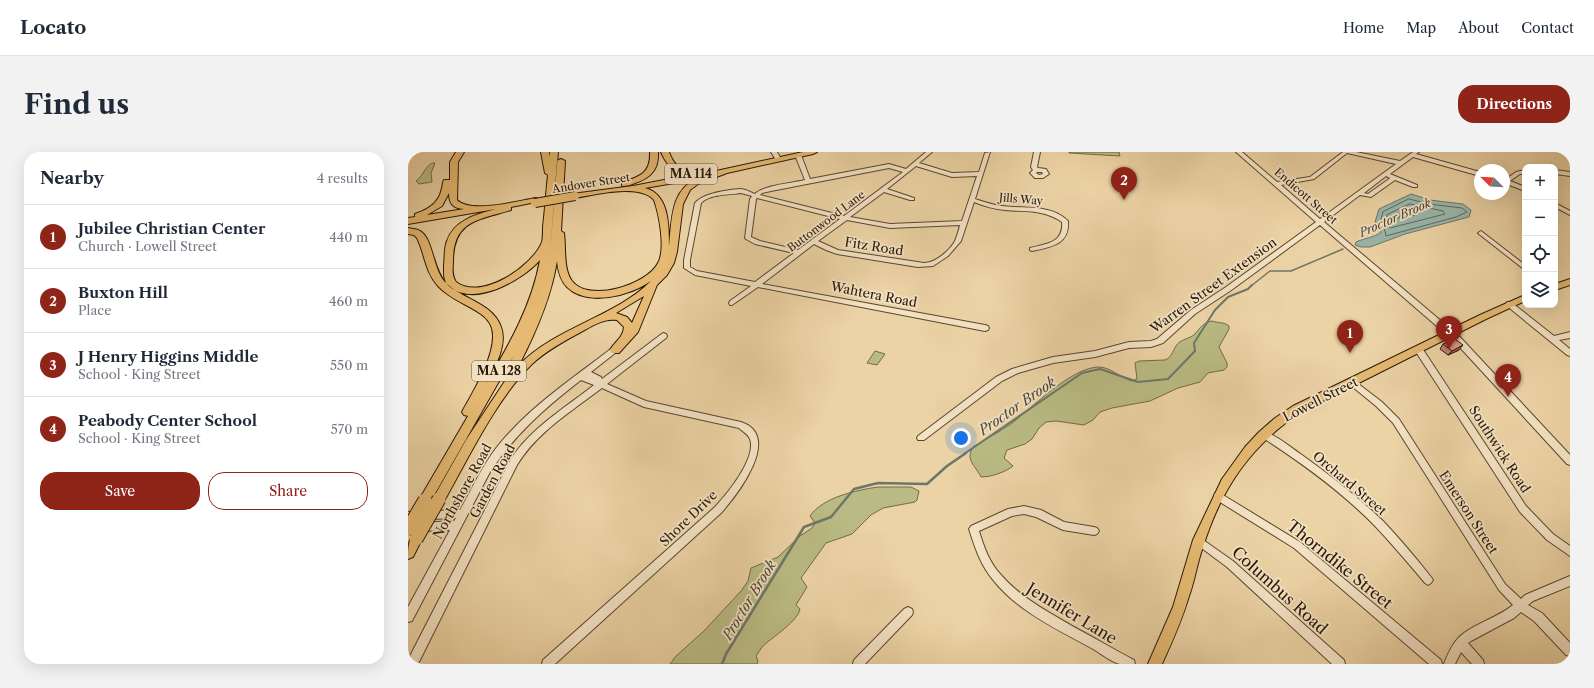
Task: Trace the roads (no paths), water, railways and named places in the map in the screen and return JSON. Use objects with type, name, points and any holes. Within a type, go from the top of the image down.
[{"type":"highway","points":[[408,220],[429,211],[444,200],[447,191],[448,162],[452,152]]},
{"type":"highway","points":[[460,152],[454,162],[453,201],[455,204],[469,208],[504,208]]},
{"type":"highway","points":[[545,152],[552,184]]},
{"type":"highway","name":"MA 128","points":[[408,553],[411,532],[425,500],[511,351],[526,319],[541,279],[548,231],[554,152]]},
{"type":"highway","name":"MA 128","points":[[411,532],[439,499],[518,358],[539,311],[554,254],[562,152]]},
{"type":"highway","points":[[561,164],[565,152]]},
{"type":"highway","points":[[604,191],[629,183],[646,175],[655,164],[654,152]]},
{"type":"highway","points":[[665,152],[669,164],[675,168],[690,172],[705,171]]},
{"type":"highway","name":"Andover Street","points":[[604,191],[776,156],[798,155],[813,152]]},
{"type":"highway","name":"Andover Street","points":[[408,226],[576,195],[724,172],[776,156]]},
{"type":"highway","points":[[615,350],[634,330],[650,292],[668,268],[672,258],[682,193],[693,183],[724,172]]},
{"type":"highway","points":[[557,214],[562,247],[563,270],[570,285],[581,291],[597,294],[617,292],[636,286],[654,274],[665,260],[665,244],[660,202],[656,195],[644,190],[632,189],[604,191]]},
{"type":"highway","points":[[504,208],[473,220],[456,232],[450,242],[448,276],[451,282],[455,285],[464,288],[484,288],[500,284],[516,277],[528,268],[540,254],[548,231]]},
{"type":"highway","name":"Andover Street","points":[[408,220],[504,208]]},
{"type":"highway","points":[[408,231],[417,233],[421,237],[433,271],[442,285],[489,315],[495,323],[498,332],[498,343],[494,356],[439,475]]},
{"type":"highway","points":[[470,443],[505,389],[521,369],[547,348],[638,296],[656,282]]},
{"type":"highway","points":[[589,323],[614,316],[620,317],[626,322],[629,329],[628,333],[624,341],[615,350]]},
{"type":"main road","points":[[1558,286],[1570,282]]},
{"type":"main road","name":"Lowell Street","points":[[1155,664],[1174,622],[1209,514],[1241,458],[1263,434],[1276,422],[1297,409],[1419,350],[1509,304],[1522,299]]},
{"type":"street","name":"Buttonwood Lane","points":[[732,303],[884,190],[929,152]]},
{"type":"street","points":[[1036,152],[1034,167],[1036,170]]},
{"type":"street","name":"Endicott Street","points":[[1238,152],[1451,334],[1517,402],[1570,462]]},
{"type":"street","points":[[1276,184],[1312,178],[1347,152],[1401,163]]},
{"type":"street","points":[[756,196],[834,216],[848,217],[894,227],[964,223],[988,153]]},
{"type":"street","points":[[1414,153],[1474,172]]},
{"type":"street","name":"Warren Street Extension","points":[[921,438],[1000,379],[1014,371],[1048,361],[1095,354],[1135,344],[1151,344],[1160,341],[1193,312],[1222,293],[1414,153]]},
{"type":"street","points":[[798,155],[808,181]]},
{"type":"street","points":[[916,164],[948,174],[980,174]]},
{"type":"street","points":[[800,253],[750,240],[748,235],[752,203],[756,196],[766,190],[885,166],[907,171]]},
{"type":"street","points":[[1510,178],[1522,172]]},
{"type":"street","points":[[1558,172],[1570,174]]},
{"type":"street","points":[[1386,174],[1415,186]]},
{"type":"street","points":[[1359,193],[1369,196],[1392,180],[1393,177]]},
{"type":"street","points":[[1510,183],[1522,188]]},
{"type":"street","points":[[884,190],[912,199]]},
{"type":"street","name":"Wahtera Road","points":[[756,196],[738,191],[709,196],[699,201],[687,264],[689,270],[695,273],[985,328]]},
{"type":"street","name":"Jills Way","points":[[972,200],[995,207],[1041,210],[1058,215],[1064,221],[1066,233],[1064,236],[1048,245],[1032,249]]},
{"type":"street","points":[[1558,207],[1570,213]]},
{"type":"street","name":"Fitz Road","points":[[815,242],[834,251],[918,265],[931,265],[955,246],[964,223]]},
{"type":"street","points":[[1481,233],[1522,266]]},
{"type":"street","points":[[1509,304],[1570,353]]},
{"type":"street","points":[[1554,339],[1570,335]]},
{"type":"street","name":"Garden Road","points":[[412,664],[518,456],[535,436],[663,336]]},
{"type":"street","name":"Northshore Road","points":[[408,617],[487,469],[506,440],[528,419],[615,350]]},
{"type":"street","name":"Southwick Road","points":[[1419,350],[1523,509],[1550,537],[1570,552]]},
{"type":"street","name":"Shore Drive","points":[[547,664],[718,510],[737,486],[754,450],[753,438],[747,429],[741,425],[644,404],[601,384],[592,382],[584,375]]},
{"type":"street","name":"Emerson Street","points":[[1352,382],[1379,404],[1396,421],[1502,587],[1520,606],[1538,617],[1570,650]]},
{"type":"street","name":"Orchard Street","points":[[1263,434],[1289,450],[1353,500],[1379,524],[1428,580]]},
{"type":"street","name":"Thorndike Street","points":[[1218,496],[1297,545],[1437,664]]},
{"type":"street","name":"Jennifer Lane","points":[[1094,531],[1063,526],[1031,510],[1006,514],[974,529],[980,552],[999,580],[1013,595],[1036,611],[1130,664]]},
{"type":"street","points":[[408,516],[464,514]]},
{"type":"street","points":[[411,532],[458,525]]},
{"type":"street","name":"Columbus Road","points":[[1199,541],[1230,564],[1340,664]]},
{"type":"street","points":[[1449,664],[1461,643],[1467,637],[1510,614],[1534,595],[1570,581]]},
{"type":"street","points":[[858,664],[908,612]]},
{"type":"street","points":[[1461,643],[1480,664]]},
{"type":"water","points":[[1411,194],[1430,200],[1463,204],[1471,210],[1469,217],[1405,234],[1370,247],[1355,245],[1356,242],[1375,236],[1381,232],[1375,222],[1379,209]]},
{"type":"waterway","name":"Proctor Brook","points":[[1251,286],[1270,271],[1291,271],[1343,249]]},
{"type":"waterway","name":"Proctor Brook","points":[[964,454],[1082,373],[1100,369],[1138,382],[1168,379],[1195,351],[1194,343],[1215,310],[1228,297],[1248,289],[1251,286]]},
{"type":"waterway","name":"Proctor Brook","points":[[722,664],[726,654],[804,527],[831,517],[854,489],[878,483],[927,484],[947,466],[966,453]]},
{"type":"place","name":"Buxton Hill","points":[[1124,200]]},
{"type":"place","name":"J Henry Higgins Middle","points":[[1449,349]]},
{"type":"place","name":"Jubilee Christian Center","points":[[1350,353]]},
{"type":"place","name":"Peabody Center School","points":[[1508,397]]}]
